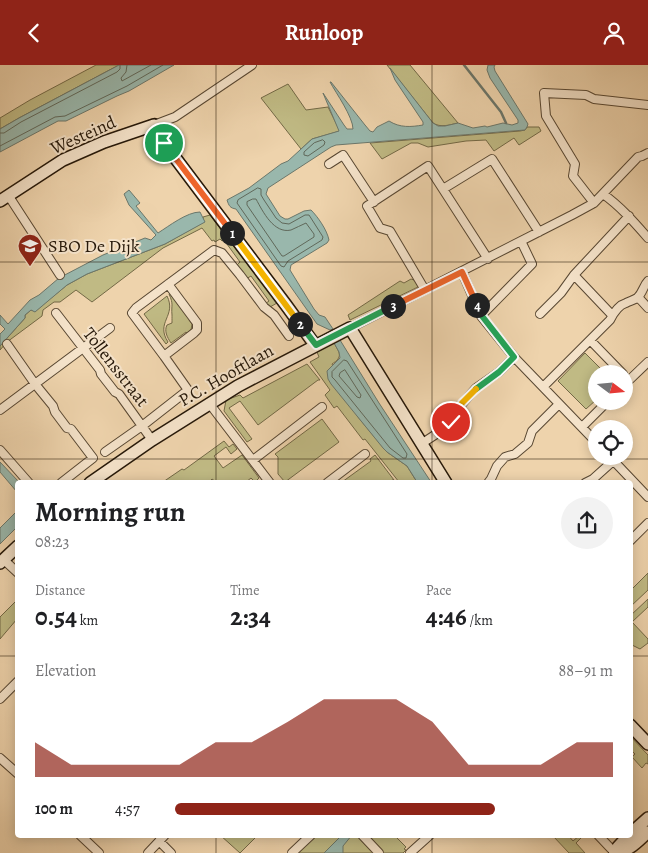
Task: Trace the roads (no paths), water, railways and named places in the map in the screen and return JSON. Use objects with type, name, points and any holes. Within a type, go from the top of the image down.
[{"type":"street","name":"Westeind","points":[[60,275],[4,198],[64,160],[175,117],[252,65]]},
{"type":"street","points":[[594,203],[573,176],[575,164],[546,116],[544,93],[586,95],[594,99],[648,105]]},
{"type":"street","points":[[154,125],[164,143],[286,305],[320,344]]},
{"type":"street","name":"P.C. Hooftlaan","points":[[94,480],[152,440],[238,386],[594,203],[638,157],[648,153]]},
{"type":"street","points":[[330,164],[343,155],[374,202]]},
{"type":"street","points":[[443,189],[492,159],[539,232]]},
{"type":"street","points":[[426,290],[390,231],[380,228],[366,206],[428,166],[488,259]]},
{"type":"street","points":[[603,194],[629,216],[648,237]]},
{"type":"street","points":[[540,314],[629,216]]},
{"type":"street","points":[[482,316],[532,264],[521,241]]},
{"type":"street","points":[[168,284],[197,323],[197,329],[164,355],[132,313],[136,308],[168,284],[214,250],[222,253],[264,307],[274,315],[289,336]]},
{"type":"street","points":[[462,272],[482,316],[514,357],[588,433]]},
{"type":"street","points":[[574,275],[612,315]]},
{"type":"street","points":[[543,387],[610,320],[623,303],[638,297],[642,292],[643,285],[648,281]]},
{"type":"street","points":[[638,297],[648,308]]},
{"type":"street","points":[[274,315],[286,305]]},
{"type":"street","name":"Tollensstraat","points":[[56,313],[100,370],[100,374],[115,392],[119,394],[152,440]]},
{"type":"street","points":[[0,409],[110,328]]},
{"type":"street","points":[[346,330],[444,480]]},
{"type":"street","points":[[590,340],[612,365]]},
{"type":"street","points":[[6,344],[41,389],[55,413],[67,428],[71,429],[93,458],[65,480]]},
{"type":"street","name":"P.C. Hooftlaan","points":[[105,452],[188,390],[164,355]]},
{"type":"street","points":[[421,444],[444,429],[451,422],[462,403],[476,388],[499,372],[514,357]]},
{"type":"street","points":[[633,373],[648,362]]},
{"type":"street","points":[[209,403],[268,480]]},
{"type":"street","points":[[490,480],[497,466],[505,457],[515,454],[528,443],[532,431],[559,404]]},
{"type":"street","points":[[253,460],[322,407]]},
{"type":"street","points":[[582,427],[599,410]]},
{"type":"street","points":[[0,450],[26,480]]},
{"type":"street","points":[[331,480],[365,454]]},
{"type":"street","points":[[592,480],[605,465]]},
{"type":"street","points":[[618,465],[632,480]]},
{"type":"street","points":[[633,481],[647,495]]},
{"type":"street","points":[[633,538],[648,523]]},
{"type":"street","points":[[15,549],[2,562],[15,571]]},
{"type":"street","points":[[0,699],[15,684]]},
{"type":"street","points":[[633,728],[648,744]]},
{"type":"street","points":[[0,758],[15,770]]},
{"type":"street","points":[[633,832],[648,818]]},
{"type":"street","points":[[615,853],[630,849],[648,832]]},
{"type":"street","points":[[83,838],[99,853]]},
{"type":"street","points":[[148,853],[162,838]]},
{"type":"street","points":[[292,853],[308,838]]},
{"type":"street","points":[[365,838],[379,853]]},
{"type":"street","points":[[410,853],[427,838]]},
{"type":"street","points":[[601,838],[615,853]]},
{"type":"street","points":[[615,853],[627,838]]},
{"type":"street","points":[[159,841],[171,853]]},
{"type":"water","points":[[119,65],[174,65],[129,91],[66,121],[58,121],[0,152],[0,129]]},
{"type":"water","points":[[488,65],[495,65],[495,71],[528,124],[525,130],[336,145],[268,188],[266,194],[280,216],[288,219],[304,211],[311,210],[322,224],[328,236],[329,240],[327,243],[291,265],[290,270],[314,309],[319,315],[325,317],[333,329],[330,330],[317,324],[236,209],[230,206],[227,200],[249,188],[281,164],[288,161],[312,139],[339,131],[323,93],[347,129],[353,129],[347,112],[330,82],[370,131],[373,132],[377,127],[389,121],[397,125],[423,125],[423,122],[395,80],[390,68],[433,123],[438,126],[458,123],[473,128],[503,123],[512,125],[518,123],[518,120],[490,78],[487,70]]},
{"type":"water","points":[[129,190],[140,203],[136,206],[158,233],[190,214],[200,212],[205,222],[165,244],[87,274],[67,285],[35,312],[31,310],[25,315],[25,318],[0,346],[0,334],[5,329],[0,324],[0,315],[8,324],[30,300],[59,278],[103,255],[145,238],[151,240],[156,235],[129,205],[124,194]]},
{"type":"water","points":[[340,340],[430,480],[416,480],[407,466],[383,448],[331,384],[327,371],[340,358],[334,343]]},
{"type":"water","points":[[0,462],[17,480],[15,480],[15,490],[0,472]]},
{"type":"water","points":[[15,513],[15,529],[0,544],[0,528]]},
{"type":"water","points":[[339,838],[350,838],[343,846],[343,853],[324,853]]},
{"type":"waterway","points":[[464,65],[501,112],[506,123]]},
{"type":"place","name":"SBO De Dijk","points":[[30,267]]}]
